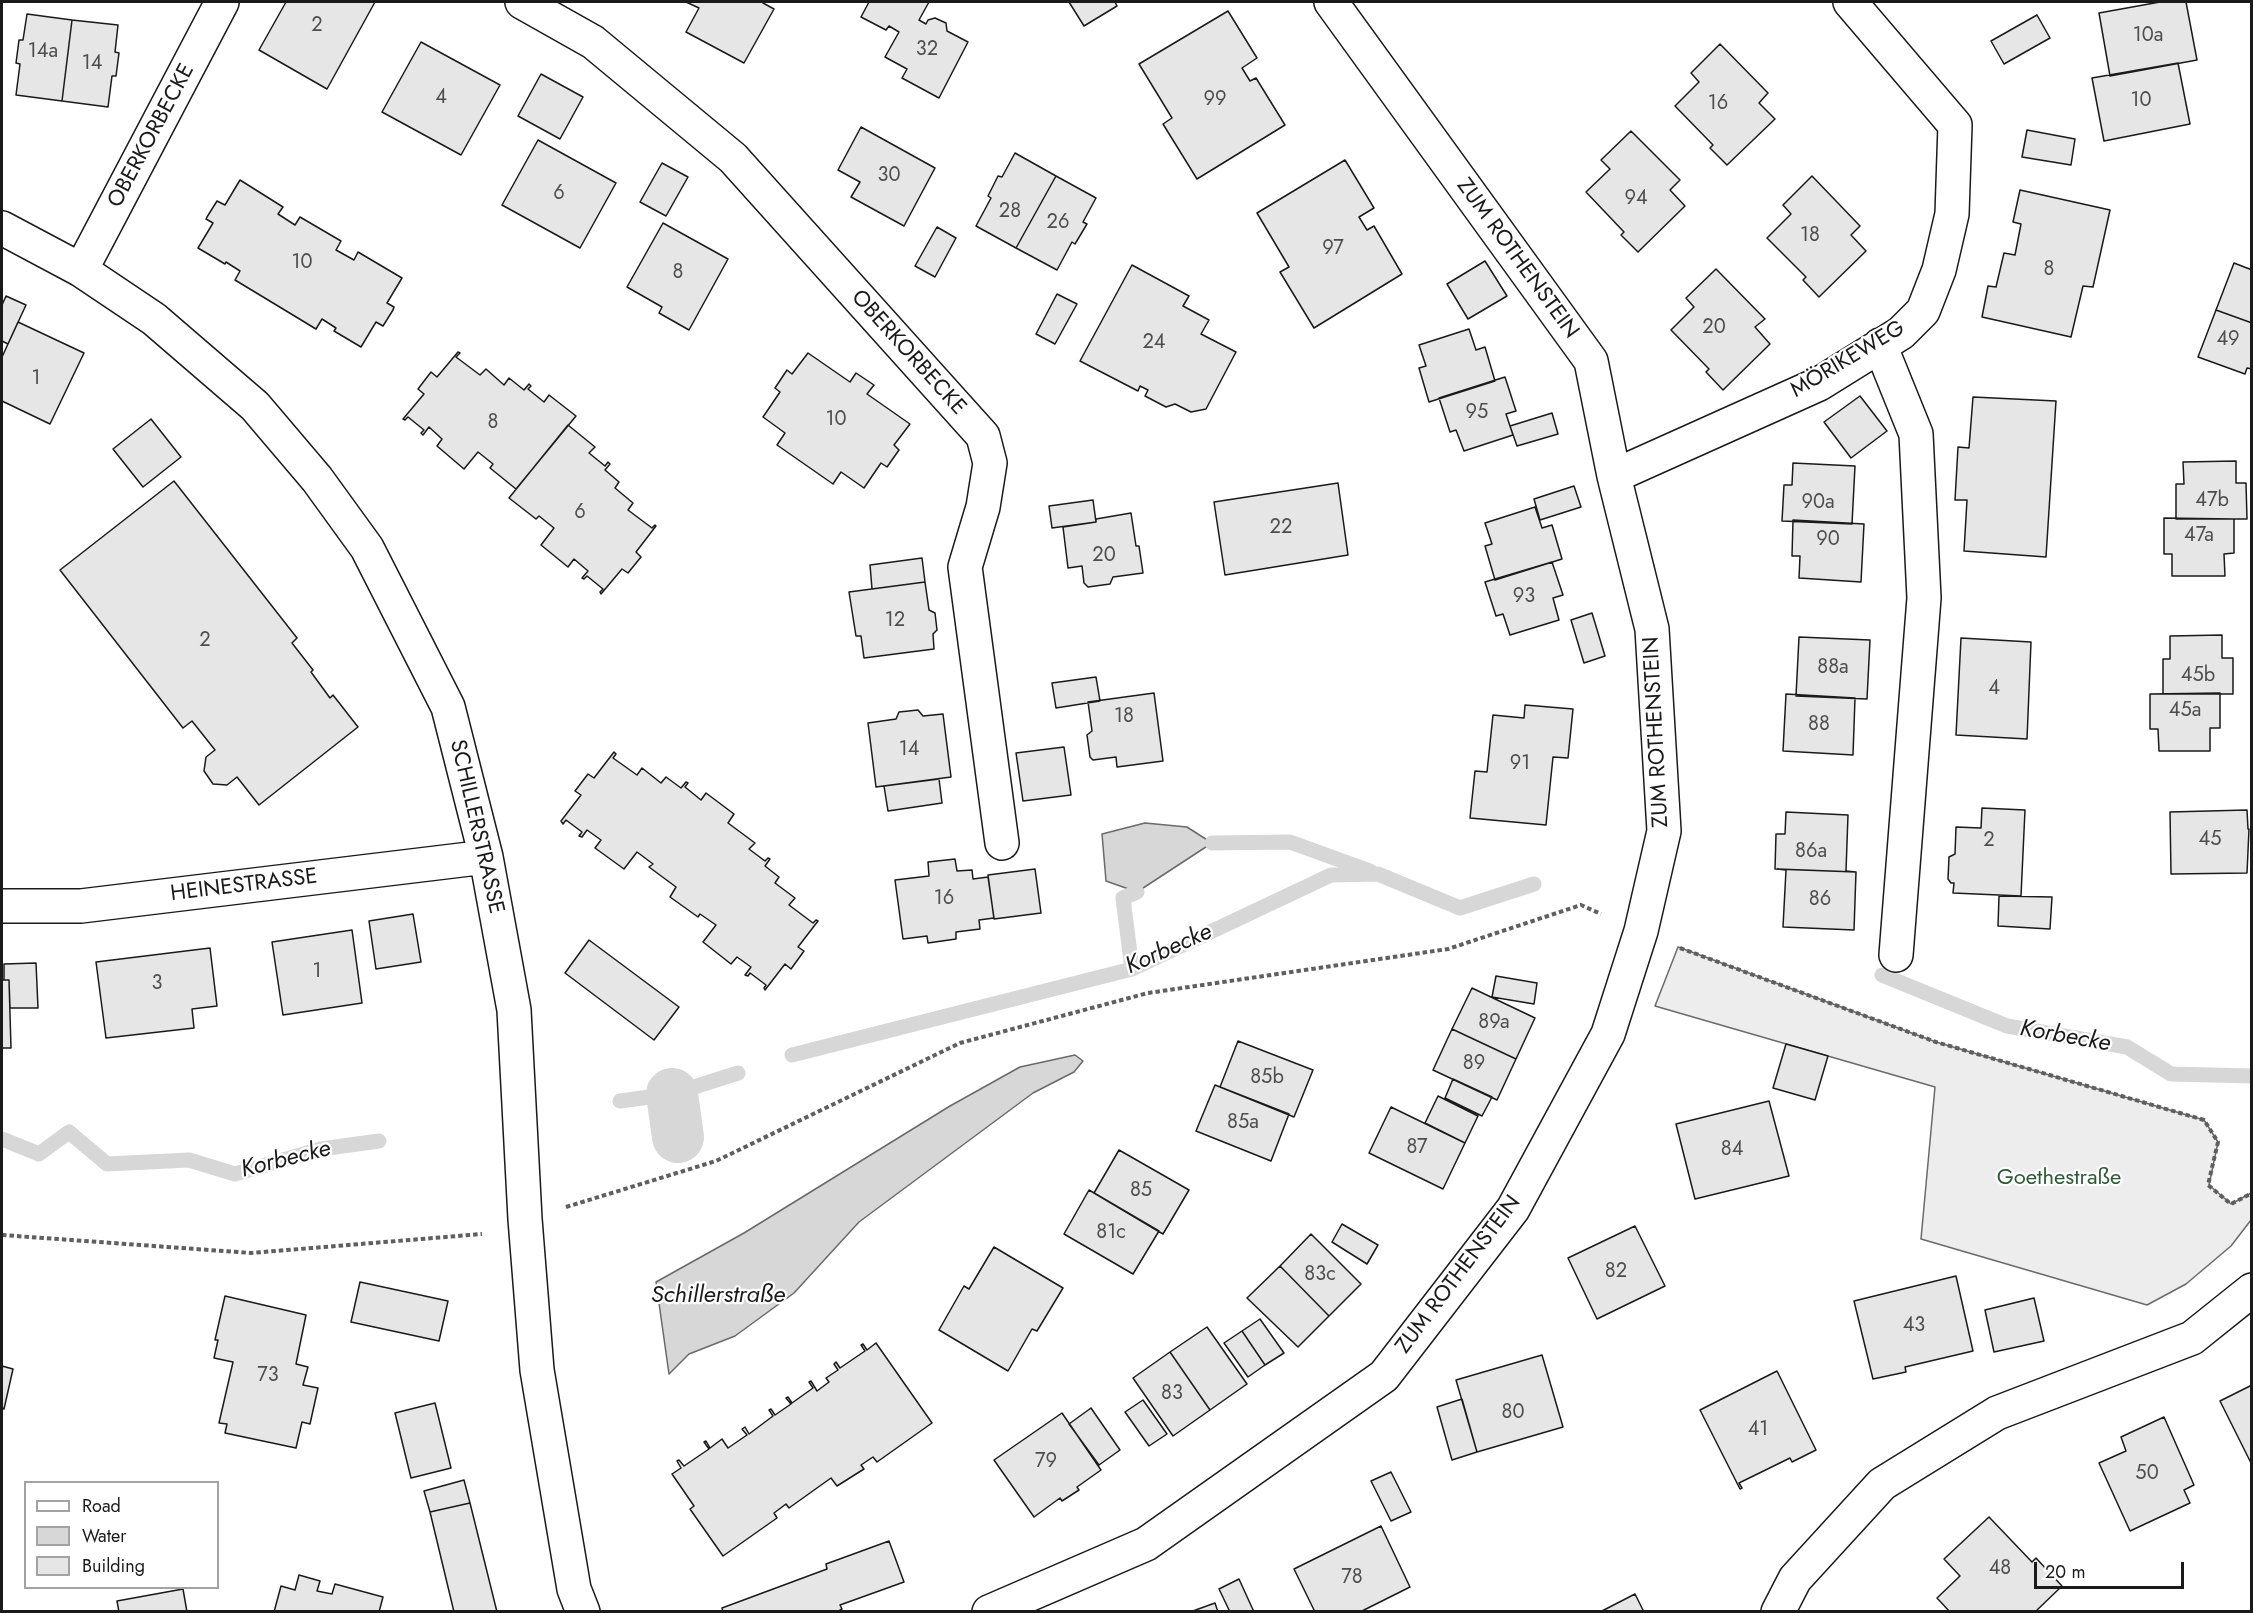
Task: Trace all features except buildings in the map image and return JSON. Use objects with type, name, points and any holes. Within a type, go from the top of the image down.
[{"type":"street","name":"OBERKORBECKE","points":[[81,270],[222,2]]},
{"type":"street","name":"OBERKORBECKE","points":[[522,2],[593,42],[733,158],[983,436],[990,463],[983,507],[965,567],[1002,843]]},
{"type":"street","name":"ZUM ROTHENSTEIN","points":[[989,1611],[1146,1544],[1384,1376],[1513,1209],[1608,1034],[1641,931],[1664,831],[1652,629],[1614,476],[1591,362],[1331,2]]},
{"type":"street","name":"MÖRIKEWEG","points":[[1614,476],[1819,384],[1901,333],[1923,311],[1939,270],[1952,214],[1955,125],[1850,2]]},
{"type":"street","name":"SCHILLERSTRASSE","points":[[2,228],[81,270],[154,319],[255,406],[318,479],[367,548],[448,707],[486,856],[514,1010],[537,1370],[574,1589],[583,1611]]},
{"type":"street","points":[[1880,345],[1916,434],[1924,598],[1896,955]]},
{"type":"street","name":"HEINESTRASSE","points":[[2,906],[81,906],[486,856]]},
{"type":"street","points":[[1778,1611],[1795,1579],[1882,1484],[1996,1413],[2192,1338],[2252,1290]]},
{"type":"path","points":[[2,1235],[251,1253],[526,1225],[716,1161],[960,1043],[1148,993],[1448,949],[1581,905],[1678,947],[1936,1042],[2204,1120],[2218,1142],[2208,1185],[2231,1204],[2252,1193]]},
{"type":"shaded area","name":"Goethestraße","points":[[1678,947],[1936,1042],[2204,1120],[2218,1142],[2209,1185],[2231,1204],[2251,1193],[2251,1220],[2231,1246],[2186,1284],[2147,1305],[1921,1239],[1935,1087],[1655,1006]]},
{"type":"water","points":[[1145,823],[1187,827],[1212,843],[1137,892],[1106,881],[1102,834]]},
{"type":"water","name":"Schillerstraße","points":[[1075,1055],[1083,1061],[1074,1072],[1033,1093],[859,1222],[794,1293],[735,1336],[689,1354],[669,1374],[656,1282],[744,1233],[950,1106],[1020,1067]]},
{"type":"waterway","points":[[1212,843],[1290,842],[1370,871]]},
{"type":"waterway","name":"Korbecke","points":[[792,1055],[1132,969],[1331,875],[1378,874],[1460,908],[1534,884]]},
{"type":"waterway","points":[[1132,969],[1123,898],[1137,892]]},
{"type":"waterway","name":"Korbecke","points":[[1882,975],[2007,1026],[2127,1047],[2171,1074],[2252,1076]]},
{"type":"waterway","name":"Korbecke","points":[[620,1101],[672,1094],[738,1073]]},
{"type":"waterway","points":[[672,1094],[678,1137]]},
{"type":"waterway","name":"Korbecke","points":[[2,1139],[39,1154],[69,1132],[107,1164],[189,1160],[235,1174],[321,1149],[379,1141]]}]
